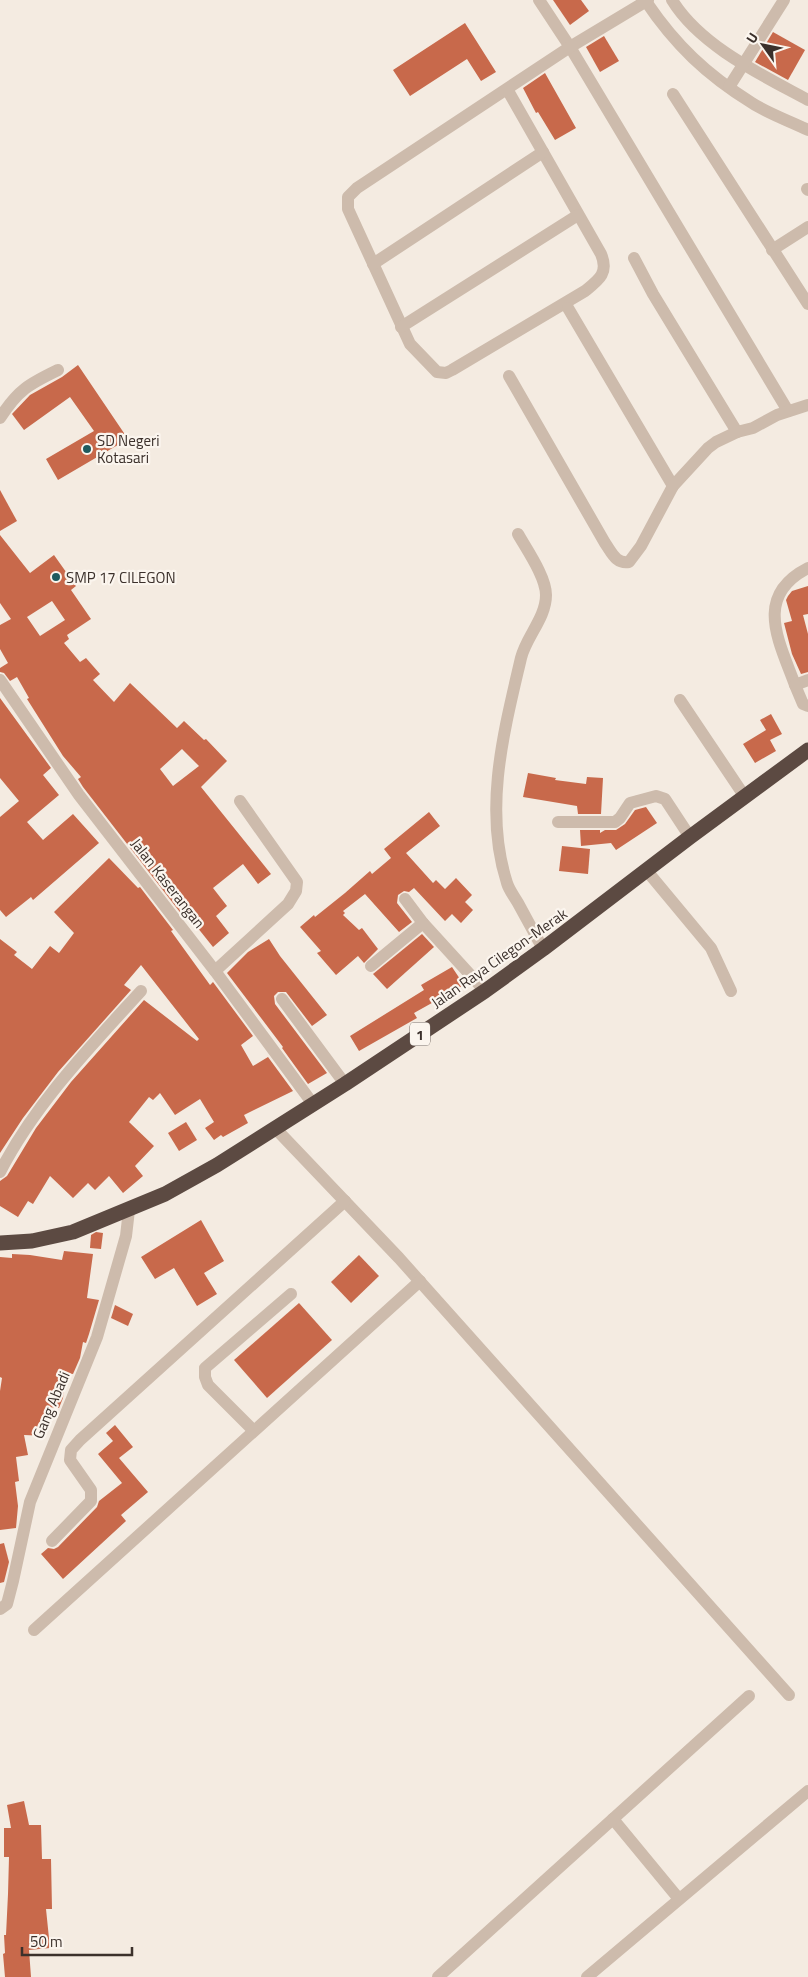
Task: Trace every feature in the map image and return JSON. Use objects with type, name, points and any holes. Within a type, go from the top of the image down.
[{"type":"highway","name":"Jalan Raya Cilegon-Merak","points":[[0,1243],[32,1241],[73,1232],[164,1194],[217,1165],[345,1084],[485,991],[543,950],[690,837],[805,752]]},
{"type":"street","points":[[539,0],[570,48],[788,411]]},
{"type":"street","points":[[508,89],[604,262],[604,272],[598,281],[585,291],[446,373],[437,372],[410,344],[401,327],[348,209],[348,197],[357,188],[570,48],[646,0],[675,42],[708,73],[754,104],[808,130]]},
{"type":"street","points":[[672,0],[706,39],[742,64],[808,100]]},
{"type":"street","points":[[729,87],[784,0]]},
{"type":"street","points":[[673,94],[808,304]]},
{"type":"street","points":[[373,264],[543,152]]},
{"type":"street","points":[[401,327],[578,215]]},
{"type":"street","points":[[772,250],[808,227]]},
{"type":"street","points":[[634,258],[737,432]]},
{"type":"street","points":[[568,308],[673,486]]},
{"type":"street","points":[[0,418],[18,392],[58,370]]},
{"type":"street","points":[[509,376],[616,560],[623,563],[630,562],[641,546],[673,486],[708,448],[737,432],[753,428],[788,411],[808,405]]},
{"type":"street","points":[[518,534],[533,559],[545,587],[546,601],[522,656],[505,732],[498,774],[495,812],[507,884],[543,950]]},
{"type":"street","points":[[808,568],[793,576],[774,606],[775,631],[803,704],[808,706]]},
{"type":"street","name":"Jalan Kaserangan","points":[[0,680],[79,795],[215,971],[313,1104]]},
{"type":"street","points":[[795,685],[808,680]]},
{"type":"street","points":[[680,700],[745,797]]},
{"type":"street","points":[[558,822],[615,822],[630,803],[656,796],[667,801],[690,837]]},
{"type":"street","points":[[215,971],[288,904],[296,891],[297,882],[240,801]]},
{"type":"street","points":[[647,871],[711,948],[731,991]]},
{"type":"street","points":[[405,899],[423,923],[485,991]]},
{"type":"street","points":[[371,966],[423,923]]},
{"type":"street","points":[[0,1172],[9,1154],[69,1069],[141,991]]},
{"type":"street","points":[[282,999],[345,1084]]},
{"type":"street","points":[[275,1128],[420,1281],[789,1695]]},
{"type":"street","points":[[52,1541],[91,1501],[91,1490],[70,1460],[72,1450],[88,1433],[345,1201]]},
{"type":"street","name":"Gang Abadi","points":[[0,1609],[7,1604],[14,1581],[30,1502],[97,1336],[126,1236],[128,1210]]},
{"type":"street","points":[[34,1630],[420,1281]]},
{"type":"street","points":[[253,1430],[208,1385],[205,1377],[205,1368],[291,1294]]},
{"type":"street","points":[[438,1977],[749,1696]]},
{"type":"street","points":[[586,1977],[808,1791]]},
{"type":"street","points":[[613,1819],[679,1898]]},
{"type":"building","points":[[553,0],[581,0],[589,11],[570,25]]},
{"type":"building","points":[[465,23],[496,72],[481,81],[467,59],[410,96],[393,70]]},
{"type":"building","points":[[773,32],[805,50],[788,80],[755,62]]},
{"type":"building","points":[[604,36],[619,61],[600,72],[586,47]]},
{"type":"building","points":[[545,73],[576,128],[555,140],[538,112],[536,113],[523,88]]},
{"type":"building","points":[[78,365],[128,439],[58,480],[46,459],[94,431],[70,397],[24,430],[12,414],[30,395],[62,377]]},
{"type":"building","points":[[0,490],[17,521],[0,531]]},
{"type":"building","points":[[0,535],[30,573],[54,555],[76,586],[71,590],[91,619],[67,635],[69,639],[64,643],[80,662],[86,658],[100,674],[93,680],[114,702],[130,683],[177,728],[184,721],[204,740],[206,739],[227,761],[201,787],[271,874],[258,884],[243,864],[213,888],[227,906],[216,916],[229,933],[213,947],[189,917],[186,920],[83,787],[78,779],[81,777],[63,756],[27,699],[29,698],[17,677],[10,681],[4,673],[0,672],[0,668],[8,663],[0,649],[0,625],[11,619],[0,603]],"holes":[[[52,601],[65,620],[40,636],[27,617]],[[182,749],[199,766],[173,786],[160,769]]]},
{"type":"building","points":[[808,586],[808,614],[803,615],[808,634],[808,672],[801,674],[792,654],[784,623],[792,621],[786,600],[788,596],[792,591]]},
{"type":"building","points":[[0,698],[51,768],[43,775],[59,795],[27,822],[43,840],[73,814],[99,843],[33,900],[31,897],[6,917],[0,910],[0,817],[19,801],[0,778]]},
{"type":"building","points":[[771,714],[782,734],[770,740],[776,751],[755,763],[743,744],[766,730],[760,720]]},
{"type":"building","points":[[528,773],[556,778],[555,780],[586,784],[587,777],[603,778],[601,814],[578,814],[577,806],[523,797]]},
{"type":"building","points":[[646,807],[657,823],[616,850],[611,843],[581,846],[580,830],[600,830],[600,833],[605,830],[616,830],[625,824],[635,810]]},
{"type":"building","points":[[429,812],[440,826],[406,853],[433,883],[436,880],[445,889],[456,878],[472,895],[465,902],[473,910],[461,923],[452,914],[445,921],[414,888],[409,892],[404,891],[398,895],[397,903],[412,922],[399,932],[365,894],[343,911],[345,913],[343,915],[359,930],[362,928],[378,949],[364,963],[358,956],[336,975],[317,953],[321,951],[300,927],[345,893],[370,871],[372,874],[391,858],[384,849]]},
{"type":"building","points":[[562,846],[590,849],[588,874],[559,871]]},
{"type":"building","points":[[109,858],[138,888],[140,887],[173,930],[171,931],[210,985],[213,982],[253,1036],[241,1045],[253,1066],[268,1057],[293,1091],[244,1115],[248,1123],[214,1140],[205,1128],[214,1122],[200,1099],[175,1115],[160,1093],[153,1100],[149,1097],[129,1122],[154,1146],[135,1166],[143,1176],[123,1193],[109,1176],[95,1190],[88,1183],[73,1198],[50,1176],[33,1204],[28,1201],[18,1217],[0,1206],[0,1181],[7,1176],[36,1128],[71,1082],[144,1000],[197,1041],[199,1039],[141,965],[124,985],[131,990],[58,1072],[23,1118],[0,1153],[0,939],[17,952],[14,955],[32,969],[50,946],[59,953],[74,933],[54,912]]},
{"type":"building","points":[[422,934],[434,947],[387,989],[373,974]]},
{"type":"building","points":[[269,939],[280,956],[327,1015],[312,1026],[286,992],[278,992],[274,996],[275,1004],[327,1073],[308,1084],[283,1047],[227,973],[248,952]]},
{"type":"building","points":[[452,967],[464,985],[414,1013],[417,1018],[359,1051],[350,1036],[424,990],[421,985]]},
{"type":"building","points":[[186,1122],[197,1140],[179,1151],[168,1133]]},
{"type":"building","points":[[201,1220],[224,1261],[204,1273],[217,1294],[197,1306],[174,1268],[155,1279],[141,1257]]},
{"type":"building","points":[[96,1232],[103,1233],[101,1249],[90,1248],[91,1235]]},
{"type":"building","points":[[64,1251],[93,1254],[87,1298],[99,1300],[86,1343],[83,1342],[80,1358],[73,1374],[66,1373],[63,1398],[59,1408],[48,1407],[46,1436],[24,1435],[28,1455],[16,1457],[19,1481],[15,1482],[18,1506],[16,1528],[0,1530],[0,1391],[2,1378],[0,1377],[0,1257],[12,1258],[12,1254],[62,1260]]},
{"type":"building","points":[[359,1255],[379,1276],[351,1303],[331,1282]]},
{"type":"building","points":[[299,1303],[332,1340],[267,1398],[234,1360]]},
{"type":"building","points":[[115,1305],[133,1314],[128,1326],[111,1318]]},
{"type":"building","points":[[115,1425],[133,1447],[119,1458],[148,1492],[121,1515],[126,1521],[63,1579],[41,1554],[48,1548],[54,1549],[58,1547],[97,1507],[99,1501],[122,1483],[98,1454],[113,1441],[106,1433]]},
{"type":"building","points":[[4,1543],[9,1562],[4,1582],[0,1583],[0,1544]]},
{"type":"building","points":[[24,1801],[29,1825],[41,1825],[42,1859],[51,1859],[52,1909],[46,1909],[50,1948],[29,1950],[31,1977],[5,1977],[3,1954],[5,1953],[4,1935],[6,1935],[9,1857],[4,1857],[4,1828],[11,1828],[7,1805]]},
{"type":"place","name":"SD Negeri Kotasari","points":[[87,449]]},
{"type":"place","name":"SMP 17 CILEGON","points":[[56,577]]}]
